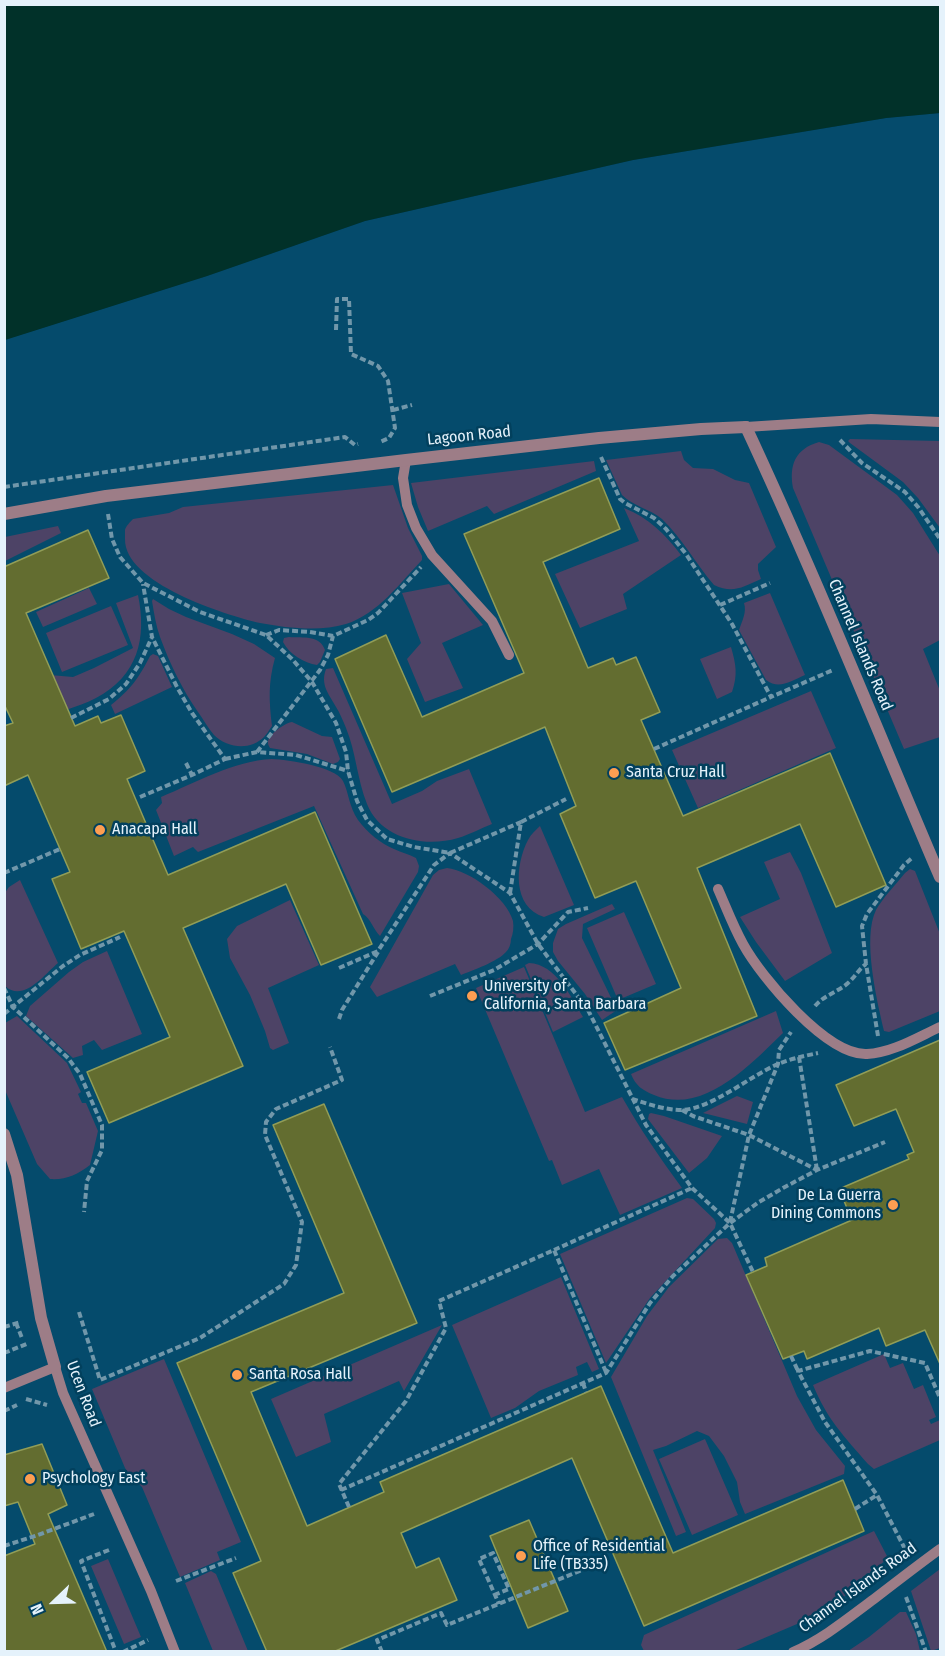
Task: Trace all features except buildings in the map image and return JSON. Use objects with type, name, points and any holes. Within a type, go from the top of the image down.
[{"type":"street","name":"Lagoon Road","points":[[4,513],[106,496],[406,460],[599,438],[746,427]]},
{"type":"street","name":"Channel Islands Road","points":[[746,427],[800,545],[940,877]]},
{"type":"street","name":"Ucen Road","points":[[4,1134],[17,1175],[45,1337],[55,1367]]},
{"type":"lane","name":"Lagoon Road","points":[[746,427],[871,419],[940,422]]},
{"type":"lane","points":[[406,460],[403,478],[408,505],[416,528],[432,555],[492,621],[509,655]]},
{"type":"lane","points":[[717,889],[743,945],[774,987],[803,1018],[834,1044],[848,1051],[865,1054],[880,1052],[940,1028]]},
{"type":"lane","points":[[4,1388],[55,1367]]},
{"type":"lane","name":"Ucen Road","points":[[55,1367],[63,1393],[176,1652]]},
{"type":"lane","name":"Channel Islands Road","points":[[793,1652],[828,1634],[940,1549]]},
{"type":"path","points":[[336,330],[337,299],[350,299],[351,354],[378,366],[388,381],[395,428],[389,438],[377,443]]},
{"type":"path","points":[[393,410],[412,405]]},
{"type":"path","points":[[832,421],[840,440],[862,463],[905,492],[940,539]]},
{"type":"path","points":[[4,488],[345,437],[355,445],[366,444]]},
{"type":"path","points":[[599,438],[601,456],[620,499],[654,518],[686,554],[732,624],[771,697]]},
{"type":"path","points":[[106,496],[112,538],[116,548],[120,557],[143,583],[200,612],[266,635],[312,681],[336,723],[346,752],[348,771],[357,801],[367,820],[387,839],[414,848],[450,853],[510,893],[538,944],[588,1010],[646,1125],[692,1188],[730,1223],[753,1272]]},
{"type":"path","points":[[266,635],[279,630],[333,636],[368,620],[378,613],[432,555]]},
{"type":"path","points":[[143,583],[152,637],[192,713],[225,759]]},
{"type":"path","points":[[720,605],[770,584]]},
{"type":"path","points":[[257,752],[312,681],[328,655],[333,636]]},
{"type":"path","points":[[71,718],[109,699],[126,684],[140,663],[152,637]]},
{"type":"path","points":[[654,749],[850,662]]},
{"type":"path","points":[[140,797],[225,759],[257,752],[296,755],[348,771]]},
{"type":"path","points":[[186,763],[192,775]]},
{"type":"path","points":[[339,1019],[342,1010],[378,951],[434,865],[450,853],[521,822],[566,799]]},
{"type":"path","points":[[510,893],[521,822]]},
{"type":"path","points":[[4,873],[60,849]]},
{"type":"path","points":[[880,1052],[862,926],[867,914],[904,865],[914,856],[928,849]]},
{"type":"path","points":[[430,996],[494,970],[538,944],[568,912],[588,908]]},
{"type":"path","points":[[4,1014],[63,966],[80,955],[120,937]]},
{"type":"path","points":[[339,968],[378,951]]},
{"type":"path","points":[[4,988],[13,1007],[68,1058],[80,1074],[102,1125],[102,1150],[87,1181],[84,1212]]},
{"type":"path","points":[[632,1099],[659,1107],[682,1110],[697,1107],[778,1064],[823,1051],[834,1044]]},
{"type":"path","points":[[79,1312],[100,1380],[200,1338],[284,1284],[296,1264],[302,1222],[265,1135],[266,1122],[276,1109],[342,1080],[330,1047]]},
{"type":"path","points":[[799,1057],[817,1170]]},
{"type":"path","points":[[730,1223],[749,1135],[778,1064]]},
{"type":"path","points":[[682,1110],[749,1135],[817,1170]]},
{"type":"path","points":[[341,1490],[606,1373],[650,1303],[673,1276],[730,1223],[759,1202],[817,1170],[885,1142]]},
{"type":"path","points":[[349,1507],[339,1484],[406,1401],[446,1328],[439,1301],[692,1188]]},
{"type":"path","points":[[554,1250],[606,1373]]},
{"type":"path","points":[[4,1327],[18,1323],[22,1338]]},
{"type":"path","points":[[4,1353],[45,1337]]},
{"type":"path","points":[[798,1371],[870,1351],[925,1363],[940,1398]]},
{"type":"path","points":[[791,1356],[825,1422],[877,1495],[905,1549]]},
{"type":"path","points":[[583,1383],[586,1392]]},
{"type":"path","points":[[4,1411],[26,1399],[50,1407]]},
{"type":"path","points":[[855,1509],[877,1495]]},
{"type":"path","points":[[4,1546],[94,1514]]},
{"type":"path","points":[[109,1550],[81,1561],[116,1652]]},
{"type":"path","points":[[494,1595],[509,1589],[493,1553],[479,1559],[494,1595],[499,1604]]},
{"type":"path","points":[[176,1581],[236,1558]]},
{"type":"path","points":[[382,1652],[377,1640],[441,1613],[447,1625],[582,1570]]},
{"type":"path","points":[[906,1596],[926,1652]]},
{"type":"path","points":[[123,1652],[148,1640]]},
{"type":"shaded area","points":[[5,4],[940,5],[940,113],[886,118],[633,160],[365,221],[207,276],[5,340]]},
{"type":"shaded area","name":"University of California, Santa Barbara","points":[[940,113],[940,1651],[5,1651],[4,340],[207,276],[365,221],[633,160],[886,118]]},
{"type":"shaded area","points":[[850,439],[940,441],[940,528],[903,482],[850,443],[848,441]]},
{"type":"shaded area","points":[[819,442],[829,445],[897,495],[913,513],[940,556],[940,640],[923,649],[940,691],[940,737],[904,749],[793,488],[792,472],[795,459],[804,449]]},
{"type":"shaded area","points":[[681,451],[684,460],[693,468],[713,469],[735,480],[749,483],[776,547],[758,564],[761,579],[732,589],[714,585],[662,519],[622,495],[606,460]]},
{"type":"shaded area","points":[[594,461],[596,471],[494,514],[487,506],[428,531],[411,483]]},
{"type":"shaded area","points":[[393,485],[422,560],[378,605],[358,619],[346,624],[325,628],[292,628],[244,619],[202,605],[158,583],[141,570],[129,555],[125,539],[128,524],[133,519],[169,513],[183,507]]},
{"type":"shaded area","points":[[624,508],[656,527],[681,555],[623,594],[627,609],[580,628],[555,574],[639,541]]},
{"type":"shaded area","points":[[58,526],[61,533],[5,561],[5,537]]},
{"type":"shaded area","points":[[449,584],[483,625],[442,643],[463,688],[425,702],[407,659],[421,643],[402,593]]},
{"type":"shaded area","points":[[89,588],[97,604],[43,627],[36,612]]},
{"type":"shaded area","points":[[770,593],[805,675],[780,684],[766,680],[739,630],[745,613],[744,603]]},
{"type":"shaded area","points":[[138,595],[141,611],[140,641],[130,667],[122,679],[110,689],[93,700],[66,710],[50,675],[73,677],[133,648],[116,603]]},
{"type":"shaded area","points":[[153,599],[186,617],[254,644],[275,658],[270,692],[272,726],[265,736],[252,744],[239,746],[225,743],[214,735],[187,694],[168,657],[157,628]]},
{"type":"shaded area","points":[[111,606],[128,645],[62,672],[46,633]]},
{"type":"shaded area","points":[[284,638],[310,638],[323,645],[325,650],[320,662],[317,665],[312,664],[293,654],[283,642]]},
{"type":"shaded area","points":[[731,647],[736,670],[734,686],[732,692],[717,699],[700,659]]},
{"type":"shaded area","points":[[153,654],[158,656],[172,687],[115,714],[111,705],[134,683]]},
{"type":"shaded area","points":[[333,668],[392,804],[422,791],[437,781],[469,769],[492,824],[458,838],[432,842],[405,838],[382,825],[367,804],[349,737],[325,685],[326,669]]},
{"type":"shaded area","points":[[811,691],[836,748],[698,808],[672,750]]},
{"type":"shaded area","points":[[292,722],[322,736],[332,737],[340,759],[338,762],[333,764],[307,754],[270,748],[268,740],[270,736]]},
{"type":"shaded area","points":[[272,759],[311,765],[331,771],[343,781],[355,815],[366,829],[384,844],[416,858],[419,866],[418,872],[380,936],[363,914],[314,806],[198,852],[193,847],[174,856],[156,810],[162,803],[161,797],[229,768]]},
{"type":"shaded area","points":[[540,826],[574,905],[544,917],[534,912],[526,904],[519,884],[524,850],[529,838]]},
{"type":"shaded area","points":[[790,852],[801,873],[832,953],[785,981],[740,917],[780,899],[764,862]]},
{"type":"shaded area","points":[[447,868],[476,880],[503,903],[513,921],[509,948],[497,959],[461,975],[455,964],[377,997],[370,987],[433,875]]},
{"type":"shaded area","points":[[910,869],[915,871],[940,934],[940,1011],[889,1032],[884,1031],[875,987],[870,936],[876,910]]},
{"type":"shaded area","points":[[20,880],[58,963],[40,980],[19,991],[5,986],[4,894],[9,887]]},
{"type":"shaded area","points":[[290,900],[319,965],[268,988],[289,1043],[273,1050],[270,1048],[250,995],[230,958],[227,939],[237,926]]},
{"type":"shaded area","points":[[612,904],[615,909],[583,924],[582,938],[617,1010],[602,1020],[585,994],[558,961],[553,952],[553,943],[558,929]]},
{"type":"shaded area","points":[[624,912],[656,984],[618,1000],[587,928]]},
{"type":"shaded area","points":[[107,951],[142,1034],[102,1050],[94,1040],[82,1046],[83,1055],[73,1058],[26,1016],[30,1006],[69,972],[83,962]]},
{"type":"shaded area","points":[[529,963],[539,965],[555,975],[568,991],[583,1017],[553,1032],[525,965]]},
{"type":"shaded area","points":[[524,967],[585,1112],[622,1097],[650,1143],[682,1188],[620,1215],[599,1169],[562,1185],[552,1160],[549,1161],[476,988]]},
{"type":"shaded area","points":[[776,1011],[783,1033],[741,1072],[708,1093],[690,1099],[672,1100],[643,1089],[637,1085],[631,1074]]},
{"type":"shaded area","points":[[17,1016],[67,1063],[81,1092],[78,1094],[82,1103],[86,1103],[98,1131],[90,1165],[71,1176],[50,1179],[37,1164],[5,1090],[5,1023]]},
{"type":"shaded area","points":[[737,1096],[753,1102],[747,1124],[703,1113]]},
{"type":"shaded area","points":[[651,1113],[722,1136],[707,1158],[689,1173],[648,1119]]},
{"type":"shaded area","points":[[687,1198],[693,1199],[714,1219],[715,1228],[650,1298],[606,1363],[560,1254]]},
{"type":"shaded area","points":[[727,1238],[732,1243],[797,1396],[816,1430],[845,1466],[844,1474],[745,1514],[740,1502],[737,1482],[724,1456],[709,1436],[697,1431],[653,1450],[686,1532],[676,1536],[611,1377],[647,1316],[669,1287],[718,1239]]},
{"type":"shaded area","points":[[561,1277],[599,1369],[592,1372],[587,1362],[576,1367],[578,1375],[539,1391],[515,1408],[491,1418],[452,1325]]},
{"type":"shaded area","points":[[442,1325],[404,1391],[399,1381],[324,1414],[331,1442],[296,1457],[271,1399]]},
{"type":"shaded area","points":[[884,1354],[890,1368],[903,1363],[914,1389],[923,1385],[936,1417],[929,1420],[931,1424],[940,1420],[940,1440],[874,1469],[837,1428],[813,1385]]},
{"type":"shaded area","points":[[164,1359],[241,1542],[217,1552],[220,1560],[180,1577],[142,1487],[125,1468],[92,1389]]},
{"type":"shaded area","points":[[705,1439],[738,1515],[692,1535],[659,1459]]},
{"type":"shaded area","points":[[874,1531],[888,1558],[845,1596],[811,1618],[734,1651],[644,1651],[641,1645],[644,1635]]},
{"type":"shaded area","points":[[108,1559],[141,1637],[124,1644],[91,1566]]},
{"type":"shaded area","points":[[940,1569],[940,1648],[931,1651],[911,1591]]},
{"type":"shaded area","points":[[211,1571],[216,1574],[248,1651],[213,1651],[185,1583]]},
{"type":"shaded area","points":[[900,1612],[906,1612],[916,1634],[920,1651],[848,1651],[869,1637]]},
{"type":"place","name":"Santa Cruz Hall","points":[[614,773]]},
{"type":"place","name":"Anacapa Hall","points":[[100,830]]},
{"type":"place","name":"University of California, Santa Barbara","points":[[472,996]]},
{"type":"place","name":"De La Guerra Dining Commons","points":[[893,1205]]},
{"type":"place","name":"Santa Rosa Hall","points":[[237,1375]]},
{"type":"place","name":"Psychology East","points":[[30,1479]]},
{"type":"place","name":"Office of Residential Life (TB335)","points":[[521,1556]]}]
